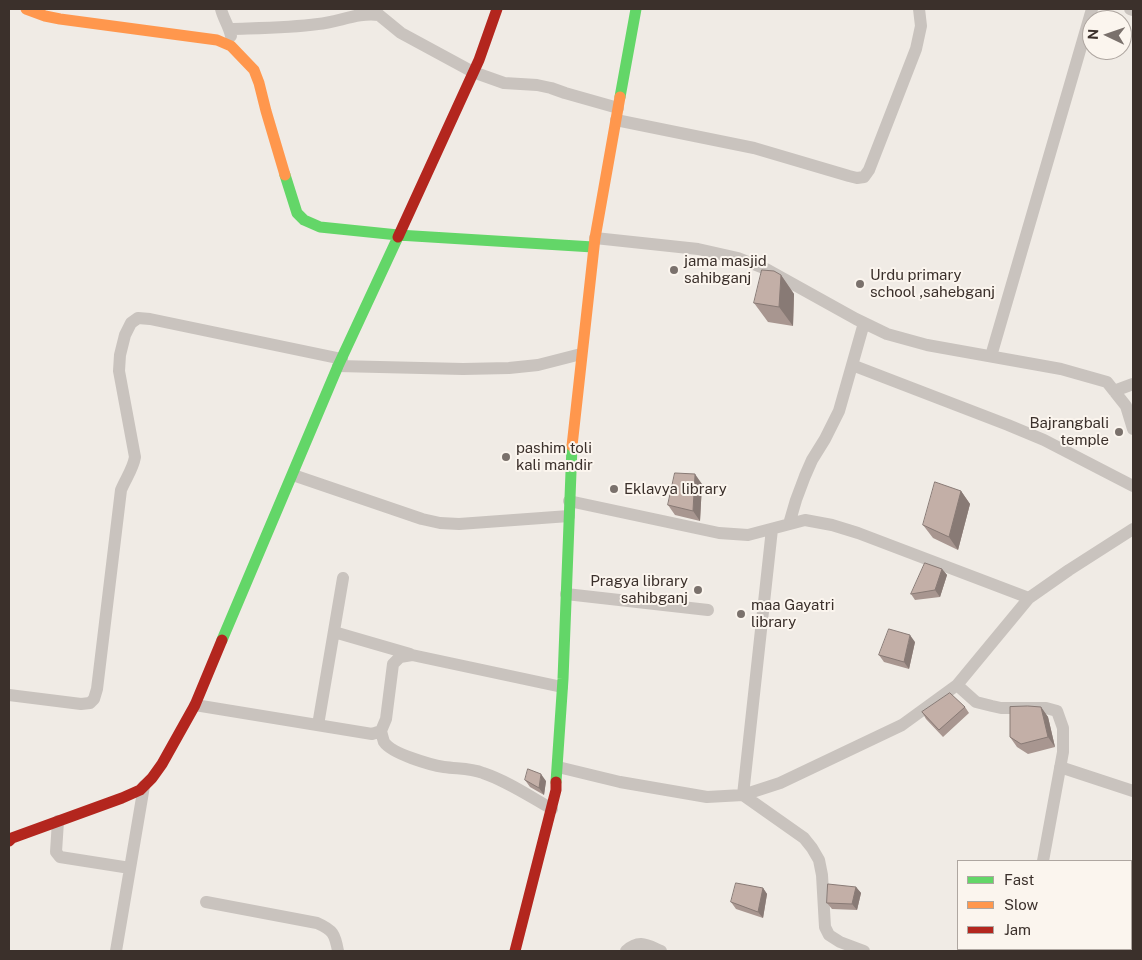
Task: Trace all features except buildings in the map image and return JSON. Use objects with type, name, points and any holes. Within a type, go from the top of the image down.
[{"type":"street","points":[[26,9],[60,19],[217,40],[231,46],[254,70],[260,83],[266,111],[297,213],[302,220],[309,224],[320,227],[398,235],[698,249],[738,258],[766,269],[887,334],[927,345],[1061,369],[1107,382],[1126,406],[1133,429]]},
{"type":"street","points":[[220,9],[230,29],[231,46]]},
{"type":"street","points":[[9,840],[140,790],[162,764],[195,705],[340,363],[479,60],[497,9]]},
{"type":"street","points":[[515,951],[556,790],[572,440],[594,243],[636,9]]},
{"type":"street","points":[[230,29],[303,26],[328,23],[376,12],[401,33],[473,72],[504,83],[537,85],[551,88],[617,114],[754,148],[857,178],[864,177],[869,170],[916,49],[921,26],[919,9]]},
{"type":"street","points":[[990,356],[1092,9]]},
{"type":"street","points":[[9,695],[81,704],[90,703],[94,699],[97,689],[122,490],[135,457],[119,371],[120,355],[125,335],[131,323],[138,318],[150,319],[340,363],[463,369],[509,368],[538,365],[581,354]]},
{"type":"street","points":[[789,524],[796,500],[812,460],[839,411],[864,323]]},
{"type":"street","points":[[852,365],[1008,424],[1044,440],[1133,486]]},
{"type":"street","points":[[1114,391],[1133,384]]},
{"type":"street","points":[[293,474],[422,519],[440,523],[569,516]]},
{"type":"street","points":[[569,501],[719,533],[748,535],[805,520],[832,525],[858,533],[1029,598]]},
{"type":"street","points":[[743,794],[772,529]]},
{"type":"street","points":[[558,767],[620,782],[707,797],[743,794],[780,783],[902,725],[957,685],[1029,598],[1133,529]]},
{"type":"street","points":[[318,725],[344,578]]},
{"type":"street","points":[[566,594],[708,610]]},
{"type":"street","points":[[334,632],[412,655],[562,687]]},
{"type":"street","points":[[412,655],[400,657],[393,664],[386,719],[381,731],[384,742],[398,753],[430,764],[472,769],[484,773],[552,809]]},
{"type":"street","points":[[957,685],[976,702],[1001,708],[1046,708],[1057,711],[1063,728],[1063,752],[1043,860]]},
{"type":"street","points":[[195,705],[372,734],[381,731]]},
{"type":"street","points":[[1060,767],[1133,791]]},
{"type":"street","points":[[116,951],[144,786]]},
{"type":"street","points":[[743,794],[804,838],[812,848],[819,860],[822,875],[825,927],[829,935],[840,942],[864,951]]},
{"type":"street","points":[[58,821],[56,852],[60,857],[130,868]]},
{"type":"street","points":[[206,902],[317,923],[328,928],[335,936],[338,951]]},
{"type":"street","points":[[626,951],[632,946],[641,944],[661,951]]},
{"type":"traffic: fast","points":[[620,97],[636,9]]},
{"type":"traffic: fast","points":[[285,175],[297,213],[304,220],[320,227],[398,235],[593,247]]},
{"type":"traffic: fast","points":[[222,640],[338,366],[398,237]]},
{"type":"traffic: fast","points":[[556,782],[563,679],[572,446]]},
{"type":"traffic: slow","points":[[26,9],[60,19],[217,40],[231,46],[254,70],[285,175]]},
{"type":"traffic: slow","points":[[572,446],[595,238],[620,97]]},
{"type":"traffic: jam","points":[[398,237],[479,60],[497,9]]},
{"type":"traffic: jam","points":[[9,841],[12,838],[140,790],[162,764],[195,705],[222,640]]},
{"type":"traffic: jam","points":[[515,951],[556,790],[556,782]]},
{"type":"place","name":"jama masjid sahibganj","points":[[674,270]]},
{"type":"place","name":"Urdu primary school ,sahebganj","points":[[860,284]]},
{"type":"place","name":"Bajrangbali temple","points":[[1119,432]]},
{"type":"place","name":"pashim toli kali mandir","points":[[506,457]]},
{"type":"place","name":"Eklavya library","points":[[614,489]]},
{"type":"place","name":"Pragya library sahibganj","points":[[698,590]]},
{"type":"place","name":"maa Gayatri library","points":[[741,614]]}]
